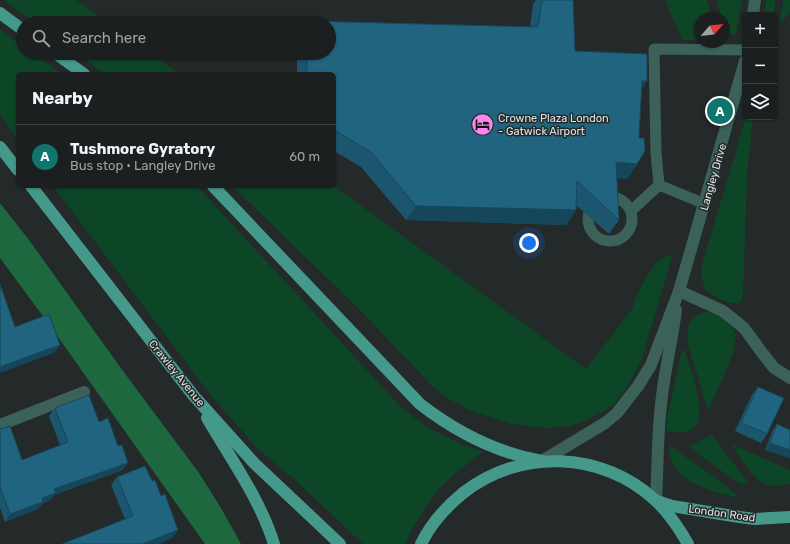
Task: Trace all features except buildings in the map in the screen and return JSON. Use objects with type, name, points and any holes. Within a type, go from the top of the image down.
[{"type":"main road","points":[[0,14],[16,25]]},
{"type":"main road","points":[[65,60],[81,72]]},
{"type":"main road","points":[[0,147],[16,167]]},
{"type":"main road","name":"Crawley Avenue","points":[[33,188],[193,395],[254,463],[340,544]]},
{"type":"main road","points":[[215,188],[420,404],[448,424],[490,445],[523,458],[542,461],[568,461],[605,470],[622,477],[656,500],[669,514],[688,544]]},
{"type":"main road","points":[[193,395],[252,494],[274,544]]},
{"type":"main road","points":[[421,544],[441,513],[472,486],[496,472],[515,466],[542,461]]},
{"type":"main road","name":"London Road","points":[[656,500],[672,506],[739,517],[755,519],[790,517]]},
{"type":"street","points":[[753,12],[755,0]]},
{"type":"street","name":"Langley Drive","points":[[542,461],[605,423],[622,408],[651,365],[678,291],[705,204],[742,73]]},
{"type":"street","points":[[678,291],[723,311],[744,328],[774,368],[790,378]]},
{"type":"street","name":"Langley Drive","points":[[656,500],[658,435],[661,402],[674,326],[678,291]]},
{"type":"street","points":[[0,425],[84,392]]},
{"type":"lane","points":[[659,186],[656,153],[654,49],[742,50]]},
{"type":"lane","points":[[659,186],[705,204]]},
{"type":"lane","points":[[631,211],[659,186]]},
{"type":"lane","points":[[601,198],[619,198],[626,203],[631,211],[632,219],[630,228],[626,235],[620,239],[610,242],[600,239],[593,234],[588,225],[588,211],[595,202],[601,198]]},
{"type":"green space","points":[[4,0],[76,0],[98,16],[26,16]]},
{"type":"green space","points":[[665,0],[707,0],[710,12],[694,12],[694,40],[682,40]]},
{"type":"green space","points":[[717,0],[742,0],[736,34],[730,35],[730,12],[720,12]]},
{"type":"green space","points":[[766,0],[775,0],[774,12],[764,12]]},
{"type":"green space","points":[[783,0],[790,0],[790,11],[783,21],[780,20]]},
{"type":"green space","points":[[0,29],[16,41],[16,60],[43,60],[59,72],[16,72],[16,136],[0,115]]},
{"type":"green space","points":[[86,60],[160,60],[176,72],[102,72]]},
{"type":"green space","points":[[745,120],[753,120],[747,176],[743,298],[740,302],[736,304],[726,302],[706,291],[702,279],[702,265]]},
{"type":"green space","points":[[336,187],[586,369],[632,309],[637,294],[652,268],[660,260],[673,254],[641,361],[627,388],[614,404],[603,412],[570,426],[545,428],[512,424],[471,411],[447,398],[433,387],[361,311],[234,188]]},
{"type":"green space","points":[[55,188],[199,188],[401,407],[427,427],[452,440],[483,452],[446,482],[434,496],[413,527],[405,544],[363,544],[294,479],[257,448],[209,393]]},
{"type":"green space","points":[[0,203],[29,240],[123,371],[199,473],[241,544],[205,544],[0,258]]},
{"type":"green space","points":[[709,312],[721,317],[731,325],[735,332],[736,339],[734,349],[721,383],[708,410],[688,345],[687,333],[690,322],[693,318],[702,313]]},
{"type":"green space","points":[[682,350],[685,351],[694,380],[699,403],[699,414],[697,423],[690,431],[666,432],[667,418]]},
{"type":"green space","points":[[710,435],[748,482],[744,484],[739,483],[689,446]]},
{"type":"green space","points":[[731,444],[790,470],[790,484],[768,485],[763,483],[748,468]]},
{"type":"green space","points":[[669,445],[720,481],[740,498],[705,488],[684,477],[676,468],[671,458]]},
{"type":"place","name":"Tushmore Gyratory","points":[[720,111]]},
{"type":"place","name":"Crowne Plaza London - Gatwick Airport","points":[[482,124]]}]
